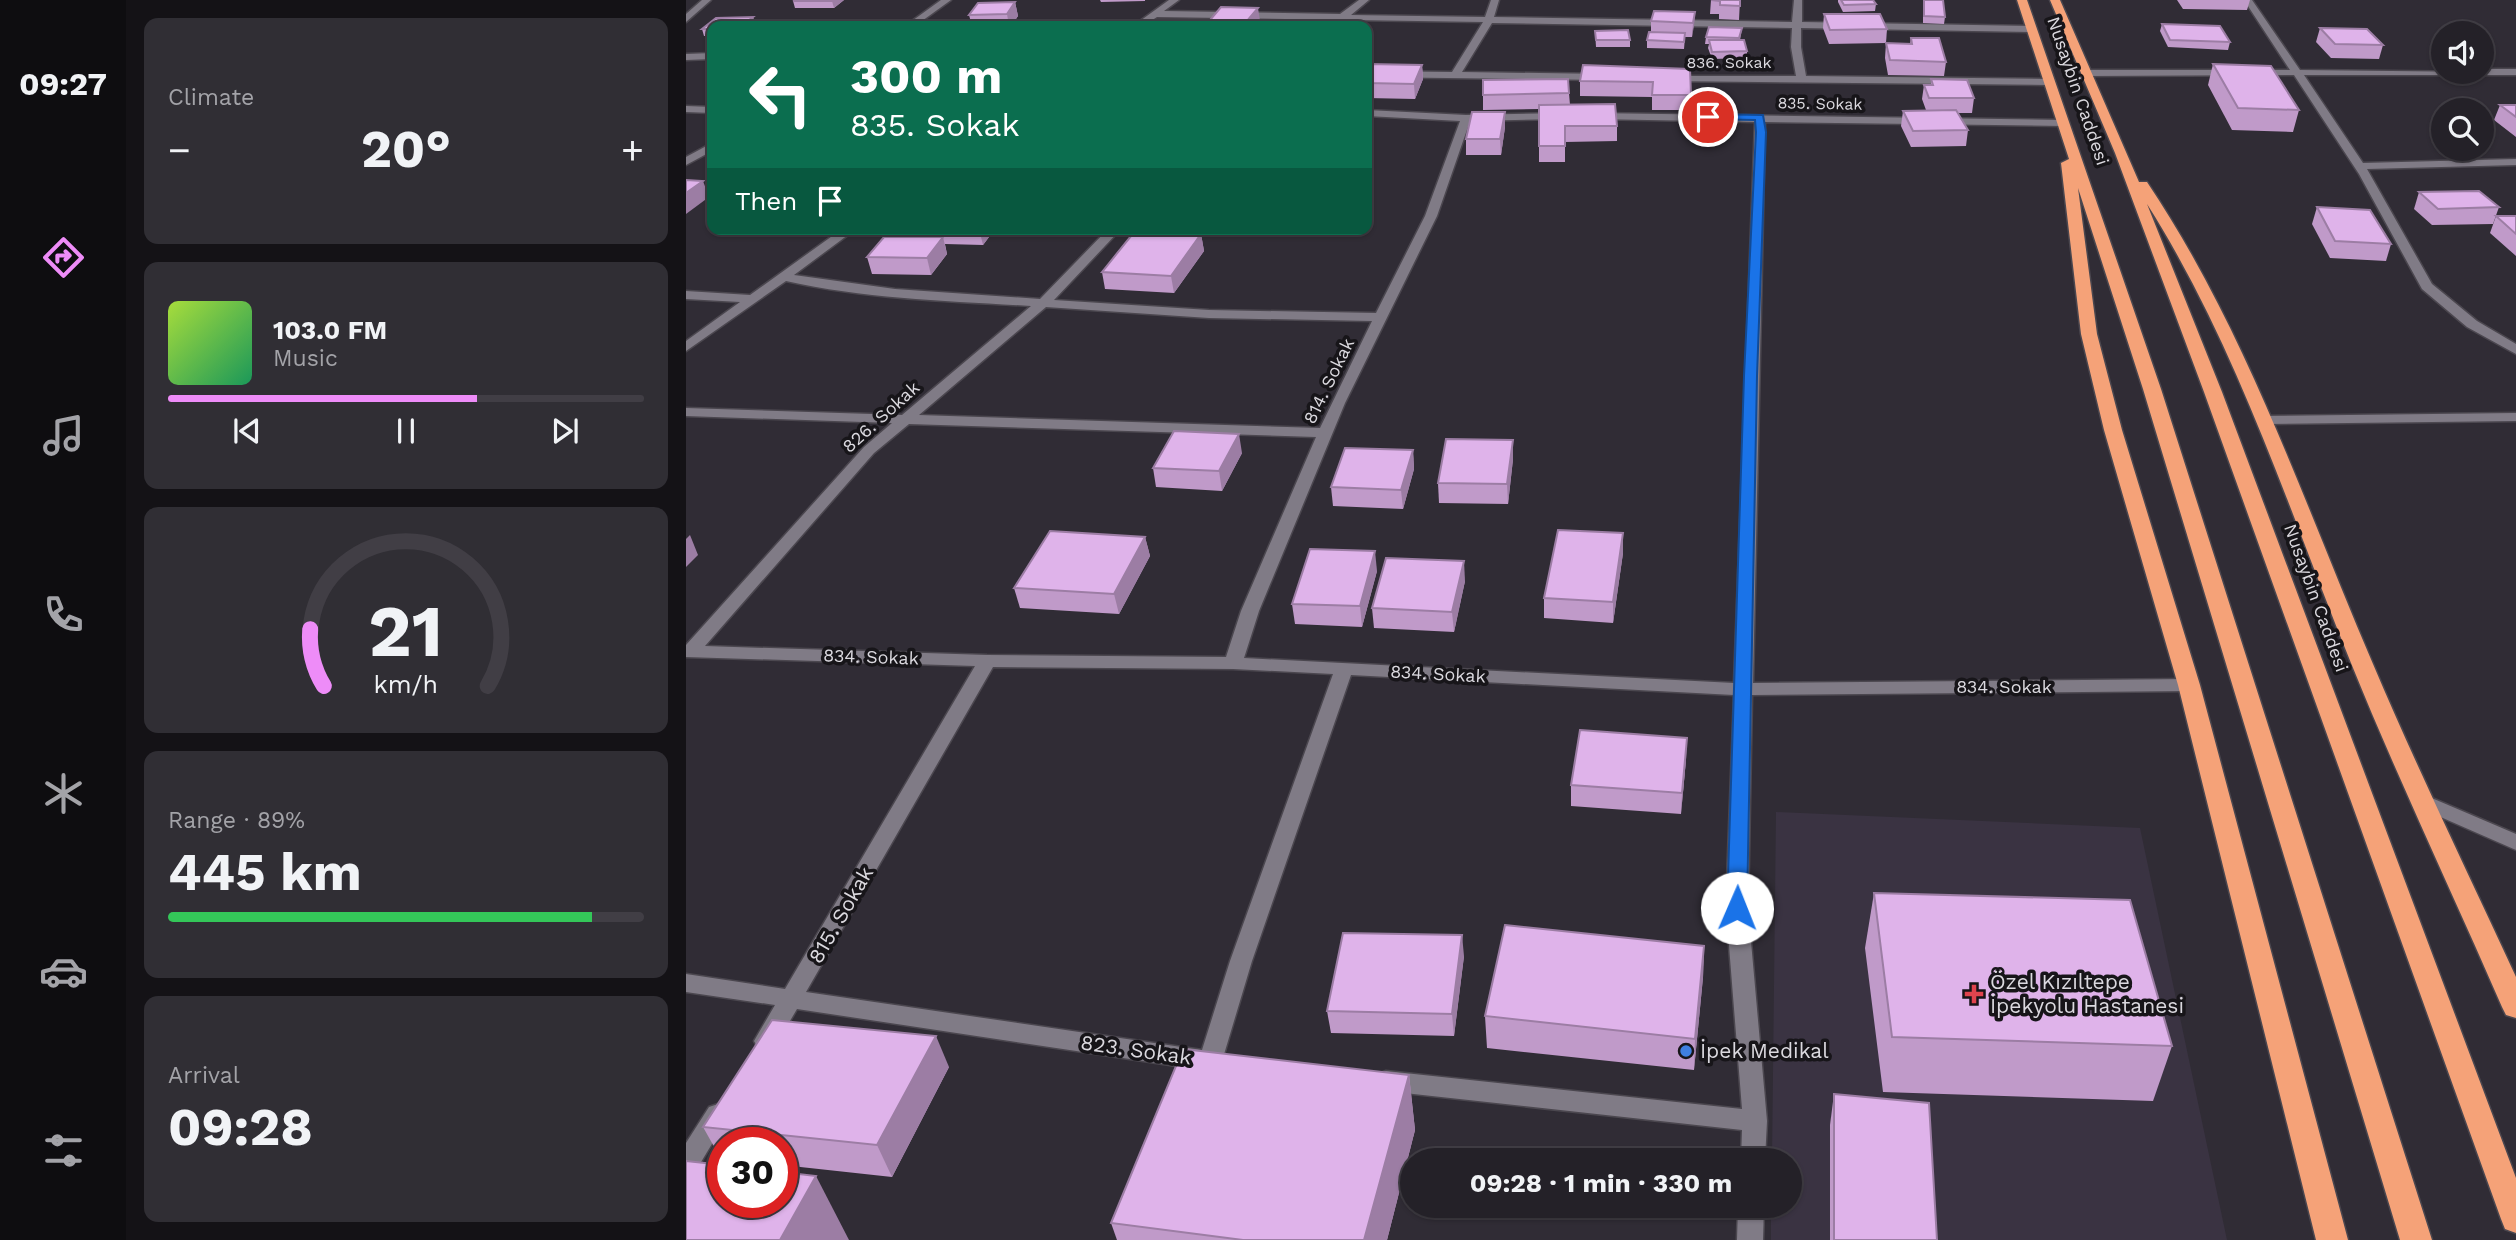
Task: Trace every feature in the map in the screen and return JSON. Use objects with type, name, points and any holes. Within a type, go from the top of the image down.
[{"type":"highway","name":"Nusaybin Caddesi","points":[[2022,0],[2152,389],[2416,1240]]},
{"type":"highway","name":"Nusaybin Caddesi","points":[[2055,0],[2122,153],[2286,588],[2516,1219]]},
{"type":"highway","points":[[2063,123],[2089,334],[2113,430],[2189,685],[2332,1240]]},
{"type":"highway","points":[[2122,153],[2180,244],[2266,420],[2362,663],[2427,803],[2516,1007]]},
{"type":"street","points":[[686,19],[707,0]]},
{"type":"street","points":[[916,21],[947,0]]},
{"type":"street","points":[[1144,21],[1175,0]]},
{"type":"street","points":[[1337,21],[1365,0]]},
{"type":"street","points":[[1455,75],[1488,21],[1495,0]]},
{"type":"street","points":[[1798,0],[1796,47],[1801,78]]},
{"type":"street","points":[[2248,0],[2360,166],[2427,286],[2472,324],[2516,350]]},
{"type":"street","points":[[1155,14],[2031,29]]},
{"type":"street","points":[[686,57],[707,57]]},
{"type":"street","points":[[2086,73],[2299,75],[2516,72]]},
{"type":"street","points":[[1372,74],[1613,77]]},
{"type":"street","name":"836. Sokak","points":[[1654,78],[2049,82]]},
{"type":"street","points":[[686,109],[707,110]]},
{"type":"street","name":"835. Sokak","points":[[1372,113],[1466,118],[1760,117],[2063,123]]},
{"type":"street","points":[[1754,1148],[1755,1121],[1737,908],[1760,117]]},
{"type":"street","name":"814. Sokak","points":[[1233,663],[1250,611],[1325,433],[1431,215],[1466,118]]},
{"type":"street","points":[[686,162],[707,149]]},
{"type":"street","points":[[2360,166],[2516,162]]},
{"type":"street","points":[[686,191],[707,192]]},
{"type":"street","points":[[686,348],[842,235]]},
{"type":"street","name":"826. Sokak","points":[[688,652],[869,450],[1044,302],[1109,235]]},
{"type":"street","points":[[784,277],[816,284],[895,293],[1209,314],[1382,317]]},
{"type":"street","points":[[686,295],[755,299]]},
{"type":"street","points":[[686,412],[1325,433]]},
{"type":"street","points":[[2266,420],[2516,417]]},
{"type":"street","name":"834. Sokak","points":[[688,652],[987,661],[1233,663],[1742,689],[2189,685]]},
{"type":"street","name":"815. Sokak","points":[[757,1054],[793,999],[987,661]]},
{"type":"street","points":[[1210,1061],[1241,961],[1344,669]]},
{"type":"street","points":[[2427,803],[2516,844]]},
{"type":"street","name":"823. Sokak","points":[[686,983],[1238,1064]]},
{"type":"street","points":[[1360,1078],[1755,1121]]},
{"type":"street","points":[[686,1164],[729,1098]]},
{"type":"street","points":[[1750,1240],[1751,1218]]},
{"type":"shaded area","name":"Özel Kızıltepe İpekyolu Hastanesi","points":[[1776,812],[2140,828],[2227,1240],[1771,1240],[1771,1218],[1802,1218],[1802,1148],[1772,1148]]},
{"type":"building","points":[[796,0],[834,0],[793,1]]},
{"type":"building","points":[[1711,0],[1740,0],[1740,6],[1720,5],[1720,1]]},
{"type":"building","points":[[1841,0],[1873,0],[1876,4],[1844,5]]},
{"type":"building","points":[[1924,0],[1943,0],[1945,17],[1924,16]]},
{"type":"building","points":[[1015,2],[1007,14],[969,15],[978,3]]},
{"type":"building","points":[[1221,7],[1258,8],[1247,21],[1210,20]]},
{"type":"building","points":[[1654,11],[1695,12],[1693,23],[1651,21]]},
{"type":"building","points":[[1824,14],[1880,14],[1887,29],[1830,30]]},
{"type":"building","points":[[753,17],[748,21],[712,21],[716,18]]},
{"type":"building","points":[[2162,24],[2220,26],[2230,42],[2170,40]]},
{"type":"building","points":[[1709,27],[1742,28],[1739,38],[1706,37]]},
{"type":"building","points":[[2320,28],[2367,29],[2383,45],[2335,44]]},
{"type":"building","points":[[1628,30],[1630,40],[1596,40],[1595,31]]},
{"type":"building","points":[[1649,32],[1685,33],[1684,42],[1647,40]]},
{"type":"building","points":[[1911,38],[1939,38],[1946,62],[1890,60],[1886,43],[1912,44]]},
{"type":"building","points":[[1709,40],[1744,40],[1747,51],[1712,52]]},
{"type":"building","points":[[1372,64],[1422,65],[1414,84],[1372,83]]},
{"type":"building","points":[[2213,64],[2271,66],[2299,110],[2238,108]]},
{"type":"building","points":[[1583,65],[1690,69],[1691,95],[1652,95],[1653,82],[1580,81]]},
{"type":"building","points":[[1568,79],[1569,93],[1483,95],[1483,80]]},
{"type":"building","points":[[1931,79],[1967,80],[1974,98],[1929,98],[1924,85],[1933,85]]},
{"type":"building","points":[[1615,104],[1617,126],[1565,126],[1565,146],[1539,146],[1539,105]]},
{"type":"building","points":[[2500,105],[2516,105],[2516,117]]},
{"type":"building","points":[[1956,110],[1968,130],[1913,131],[1903,111]]},
{"type":"building","points":[[1472,112],[1505,112],[1500,139],[1466,139]]},
{"type":"building","points":[[686,180],[703,181],[686,193]]},
{"type":"building","points":[[2479,191],[2499,207],[2438,209],[2419,192]]},
{"type":"building","points":[[2317,207],[2370,210],[2391,244],[2335,241]]},
{"type":"building","points":[[2496,216],[2516,216],[2516,234]]},
{"type":"building","points":[[1132,235],[1200,235],[1171,276],[1102,272]]},
{"type":"building","points":[[884,237],[943,237],[927,258],[867,257]]},
{"type":"building","points":[[1174,431],[1239,434],[1219,471],[1153,468]]},
{"type":"building","points":[[1446,439],[1513,440],[1507,484],[1438,483]]},
{"type":"building","points":[[1345,448],[1413,450],[1401,490],[1331,487]]},
{"type":"building","points":[[1558,530],[1623,533],[1613,602],[1544,598]]},
{"type":"building","points":[[1050,531],[1145,537],[1114,594],[1014,588]]},
{"type":"building","points":[[1310,549],[1375,551],[1360,606],[1292,604]]},
{"type":"building","points":[[1386,558],[1464,561],[1452,612],[1372,608]]},
{"type":"building","points":[[1580,730],[1687,738],[1682,793],[1571,785]]},
{"type":"building","points":[[1874,893],[2130,900],[2172,1046],[1892,1037]]},
{"type":"building","points":[[1505,925],[1704,946],[1695,1039],[1485,1016]]},
{"type":"building","points":[[1343,933],[1462,935],[1452,1014],[1327,1011]]},
{"type":"building","points":[[772,1020],[936,1036],[877,1145],[798,1137],[798,1127],[703,1127]]},
{"type":"building","points":[[1183,1049],[1409,1075],[1364,1240],[1243,1240],[1111,1223]]},
{"type":"building","points":[[1834,1094],[1929,1103],[1937,1240],[1834,1240]]},
{"type":"building","points":[[686,1161],[707,1163],[707,1218],[792,1218],[780,1240],[686,1240]]},
{"type":"building","points":[[798,1174],[816,1176],[798,1208]]},
{"type":"place","name":"Özel Kızıltepe İpekyolu Hastanesi","points":[[1974,994]]},
{"type":"place","name":"İpek Medikal","points":[[1686,1051]]},
{"type":"route","points":[[1708,117],[1760,117],[1761,132],[1750,376],[1737,908]]}]
